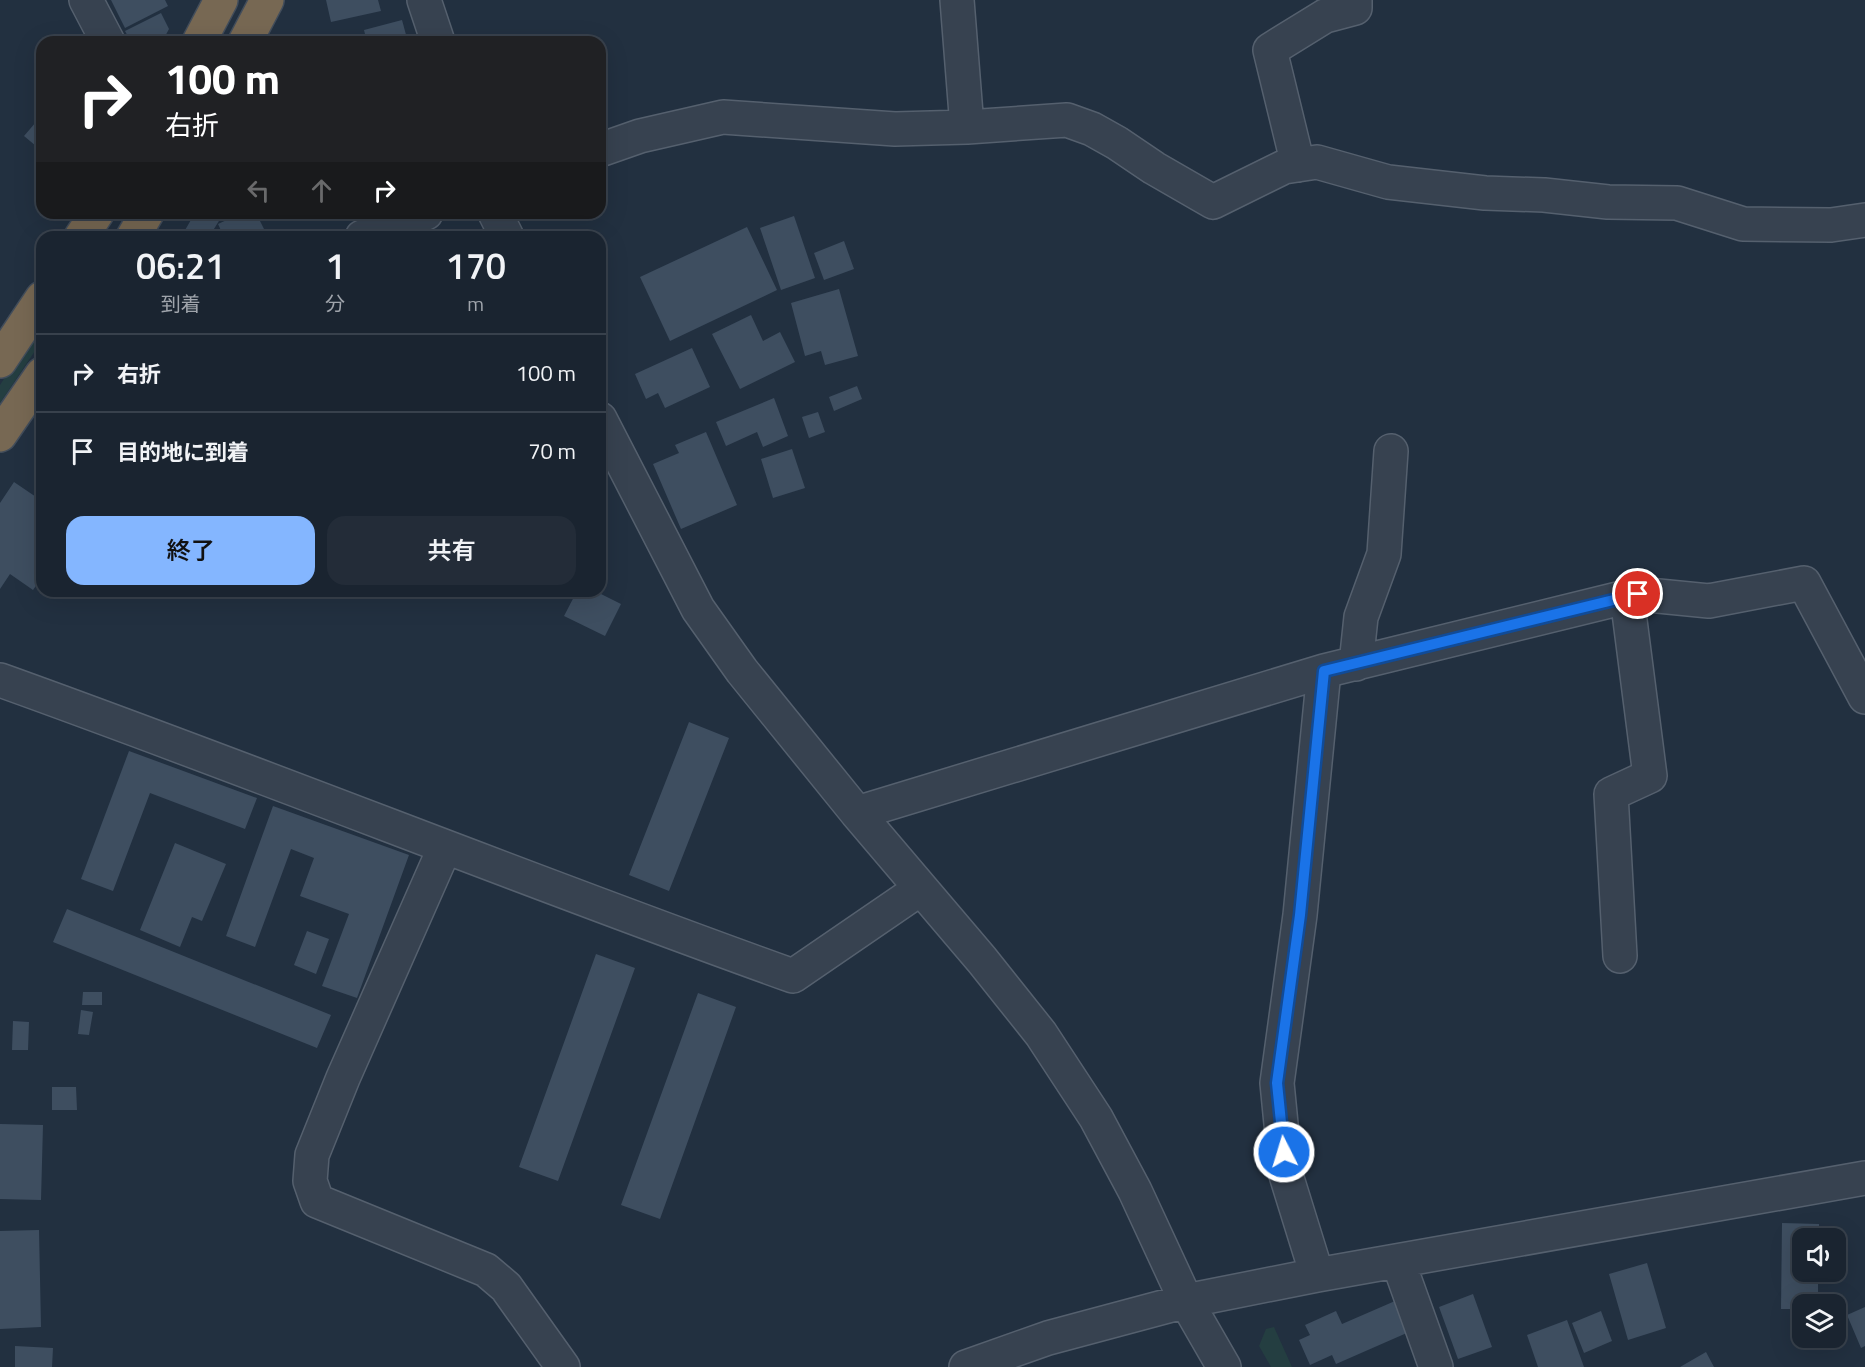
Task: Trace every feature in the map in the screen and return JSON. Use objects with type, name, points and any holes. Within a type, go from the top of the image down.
[{"type":"highway","points":[[202,36],[220,0]]},
{"type":"highway","points":[[248,36],[267,0]]},
{"type":"highway","points":[[0,361],[36,307]]},
{"type":"highway","points":[[0,435],[36,383]]},
{"type":"street","points":[[86,0],[105,36]]},
{"type":"street","points":[[424,0],[436,36]]},
{"type":"street","points":[[957,0],[967,127]]},
{"type":"street","points":[[1298,165],[1270,50],[1326,16],[1355,8],[1354,0]]},
{"type":"street","points":[[606,148],[640,136],[723,117],[896,129],[1067,120],[1092,129],[1117,143],[1154,168],[1213,202],[1284,166],[1317,162],[1388,182],[1485,193],[1544,195],[1608,202],[1677,202],[1743,224],[1831,225],[1865,220]]},
{"type":"street","points":[[378,231],[410,219]]},
{"type":"street","points":[[606,431],[698,609],[742,671],[920,889],[982,960],[1041,1034],[1078,1090],[1135,1191],[1186,1301],[1224,1367]]},
{"type":"street","points":[[1356,663],[1361,617],[1384,554],[1391,451]]},
{"type":"street","points":[[857,813],[1324,671],[1638,594],[1709,601],[1804,583],[1865,697]]},
{"type":"street","points":[[1620,956],[1611,794],[1650,776],[1627,597]]},
{"type":"street","points":[[1317,1275],[1286,1175],[1277,1083],[1300,915],[1324,671]]},
{"type":"street","points":[[0,680],[793,976],[920,889]]},
{"type":"street","points":[[445,847],[342,1078],[312,1155],[310,1181],[317,1202],[486,1270],[506,1287],[563,1367]]},
{"type":"street","points":[[966,1367],[1048,1338],[1186,1301],[1317,1275],[1865,1178]]},
{"type":"street","points":[[1398,1261],[1436,1367]]},
{"type":"green space","points":[[32,336],[36,339],[36,349],[0,403],[0,385]]},
{"type":"green space","points":[[1274,1327],[1292,1367],[1271,1367],[1259,1346],[1266,1329]]},
{"type":"building","points":[[111,0],[165,0],[168,6],[125,28]]},
{"type":"building","points":[[326,0],[378,0],[381,11],[331,22]]},
{"type":"building","points":[[161,13],[169,29],[165,36],[128,36],[125,31]]},
{"type":"building","points":[[402,20],[406,36],[366,36],[364,30]]},
{"type":"building","points":[[36,122],[36,146],[24,136]]},
{"type":"building","points":[[794,216],[815,278],[781,290],[760,228]]},
{"type":"building","points":[[192,219],[220,219],[213,231],[184,231]]},
{"type":"building","points":[[229,219],[259,219],[265,231],[221,231],[218,224]]},
{"type":"building","points":[[747,227],[777,290],[670,341],[640,277]]},
{"type":"building","points":[[844,241],[854,269],[824,280],[814,253]]},
{"type":"building","points":[[839,289],[858,356],[825,365],[821,351],[805,356],[791,303]]},
{"type":"building","points":[[751,315],[763,341],[780,332],[795,362],[740,389],[712,334]]},
{"type":"building","points":[[692,348],[710,387],[665,408],[658,393],[646,399],[635,374]]},
{"type":"building","points":[[857,386],[862,399],[834,411],[829,397]]},
{"type":"building","points":[[774,398],[788,436],[763,447],[757,432],[726,446],[716,422]]},
{"type":"building","points":[[818,412],[825,432],[809,438],[802,417]]},
{"type":"building","points":[[706,432],[737,505],[681,529],[653,464],[679,453],[675,445]]},
{"type":"building","points":[[792,449],[805,488],[773,498],[761,459]]},
{"type":"building","points":[[14,482],[36,497],[36,586],[33,590],[10,574],[0,589],[0,503]]},
{"type":"building","points":[[606,596],[621,604],[605,636],[564,616],[574,597]]},
{"type":"building","points":[[689,722],[729,738],[669,891],[629,875]]},
{"type":"building","points":[[129,751],[257,798],[245,829],[150,793],[113,891],[81,879]]},
{"type":"building","points":[[273,806],[409,855],[357,998],[322,986],[349,914],[300,896],[314,858],[291,849],[255,947],[226,936]]},
{"type":"building","points":[[175,843],[226,864],[202,921],[192,917],[180,947],[140,930]]},
{"type":"building","points":[[67,909],[331,1015],[317,1048],[53,942]]},
{"type":"building","points":[[307,931],[329,939],[316,974],[294,965]]},
{"type":"building","points":[[596,954],[635,968],[558,1181],[519,1167]]},
{"type":"building","points":[[83,992],[102,992],[102,1005],[82,1005]]},
{"type":"building","points":[[698,993],[736,1007],[660,1219],[621,1205]]},
{"type":"building","points":[[81,1010],[93,1012],[89,1035],[78,1034]]},
{"type":"building","points":[[13,1021],[29,1022],[28,1050],[12,1050]]},
{"type":"building","points":[[52,1087],[76,1087],[77,1110],[52,1110]]},
{"type":"building","points":[[0,1124],[43,1125],[41,1200],[0,1199]]},
{"type":"building","points":[[1782,1223],[1819,1224],[1819,1228],[1792,1228],[1792,1282],[1818,1282],[1818,1294],[1792,1294],[1792,1309],[1781,1309]]},
{"type":"building","points":[[39,1230],[41,1327],[0,1329],[0,1231]]},
{"type":"building","points":[[1647,1263],[1666,1328],[1628,1340],[1609,1274]]},
{"type":"building","points":[[1473,1294],[1492,1347],[1458,1359],[1439,1307]]},
{"type":"building","points":[[1395,1301],[1409,1332],[1336,1364],[1332,1355],[1310,1365],[1299,1340],[1310,1335],[1305,1325],[1336,1311],[1342,1324]]},
{"type":"building","points":[[1865,1307],[1865,1346],[1861,1348],[1847,1315]]},
{"type":"building","points":[[1601,1311],[1612,1341],[1584,1353],[1572,1323]]},
{"type":"building","points":[[1567,1320],[1584,1367],[1538,1367],[1527,1335]]},
{"type":"building","points":[[15,1346],[53,1348],[52,1367],[15,1367]]},
{"type":"building","points":[[1706,1352],[1714,1367],[1680,1367]]},
{"type":"route","points":[[1284,1152],[1277,1083],[1300,915],[1324,671],[1638,594]]}]
